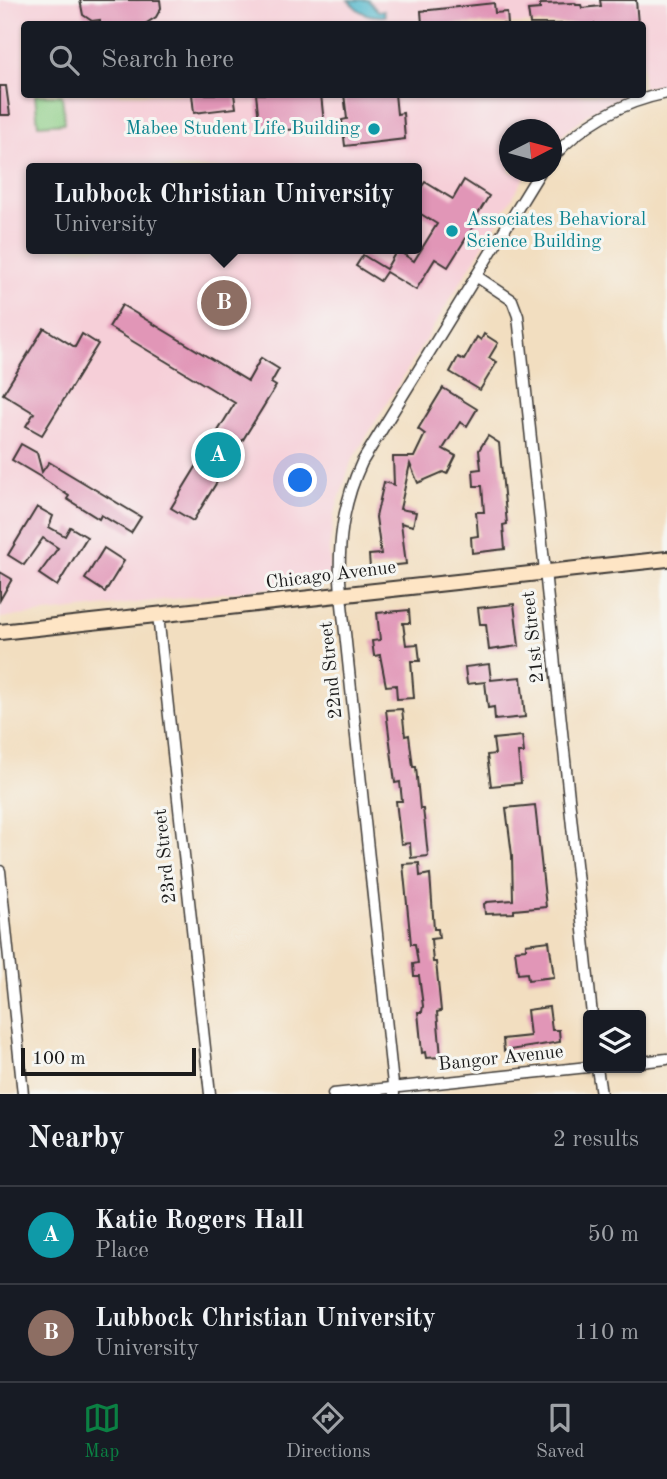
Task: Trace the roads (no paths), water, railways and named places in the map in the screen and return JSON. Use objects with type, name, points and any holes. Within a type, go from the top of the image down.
[{"type":"street","points":[[562,147],[597,120],[636,101],[667,93]]},
{"type":"street","name":"22nd Street","points":[[394,1091],[341,595],[339,540],[356,475],[369,450],[534,182]]},
{"type":"street","name":"21st Street","points":[[475,276],[507,295],[514,303],[518,316],[591,1010]]},
{"type":"street","name":"Chicago Avenue","points":[[0,632],[667,559]]},
{"type":"street","name":"23rd Street","points":[[158,615],[210,1094]]},
{"type":"street","points":[[0,871],[23,1094]]},
{"type":"street","points":[[646,1061],[667,1059]]},
{"type":"street","name":"Bangor Avenue","points":[[333,1094],[394,1091],[583,1068]]},
{"type":"street","points":[[598,1073],[601,1094]]},
{"type":"water","points":[[348,0],[368,0],[378,11],[384,10],[385,16],[364,13]]},
{"type":"place","name":"Mabee Student Life Building","points":[[374,129]]},
{"type":"place","name":"Associates Behavioral Science Building","points":[[452,231]]},
{"type":"place","name":"Lubbock Christian University","points":[[224,303]]},
{"type":"place","name":"Katie Rogers Hall","points":[[218,455]]}]
